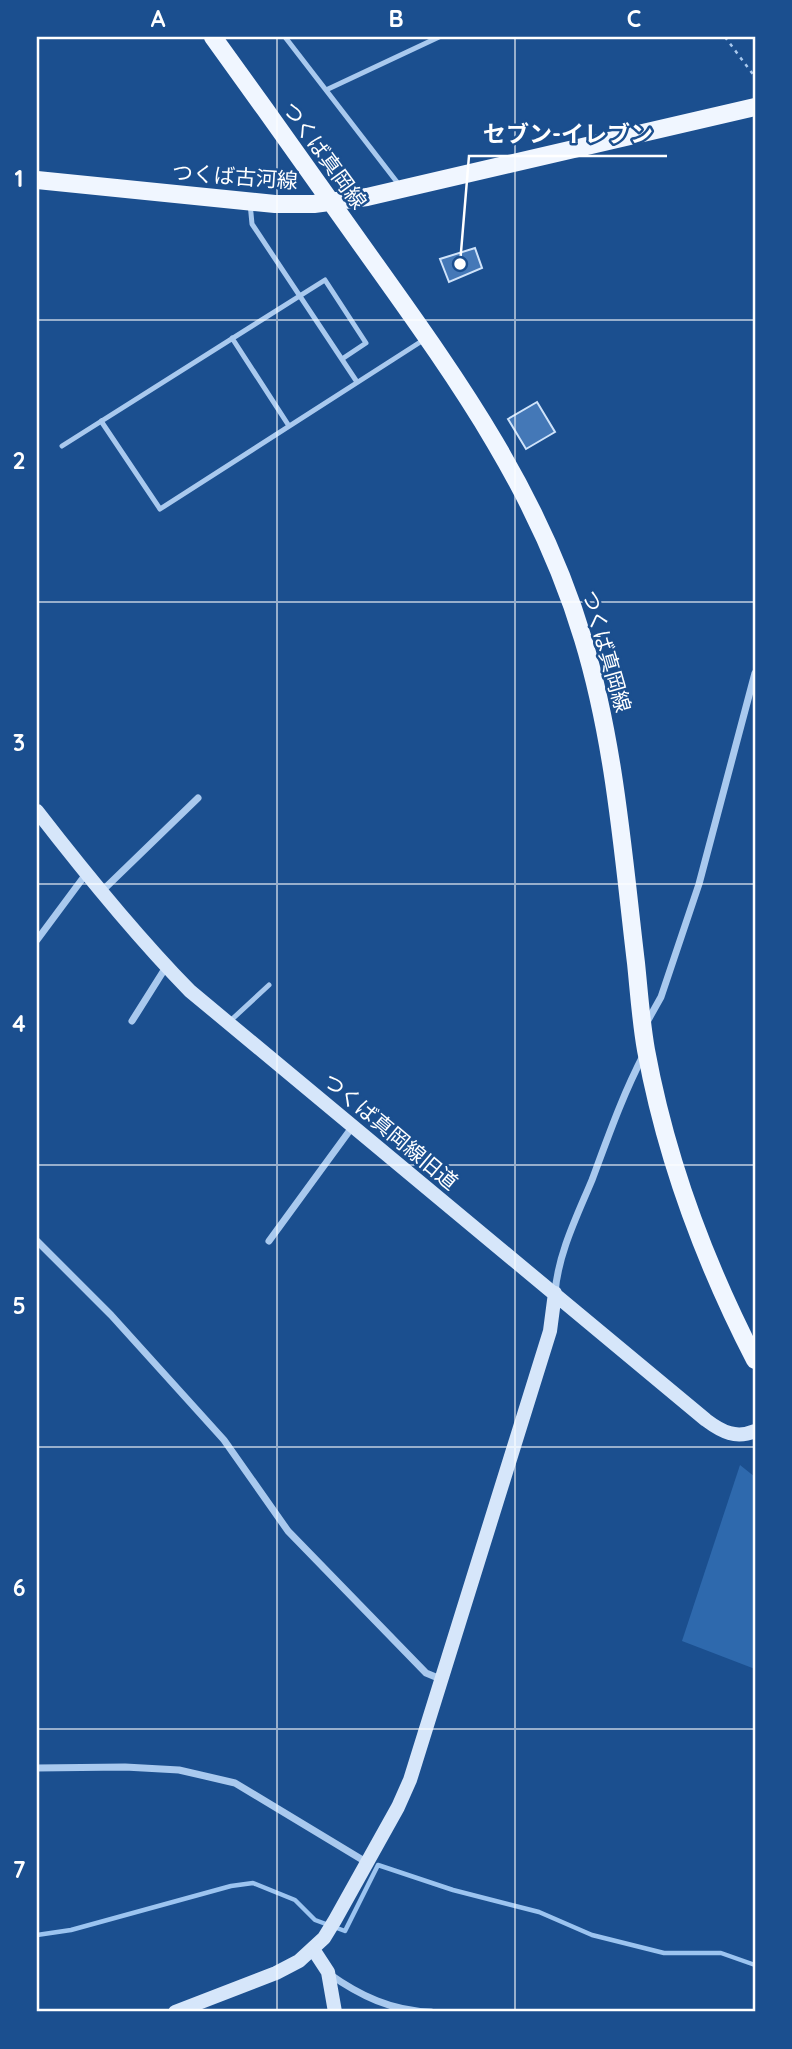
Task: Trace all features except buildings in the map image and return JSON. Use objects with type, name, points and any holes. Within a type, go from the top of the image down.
[{"type":"main road","name":"つくば真岡線","points":[[213,37],[455,375],[519,481],[561,578],[583,639],[609,747],[646,1050],[661,1117],[695,1229],[713,1275],[755,1360]]},
{"type":"main road","name":"つくば古河線","points":[[37,180],[250,202],[294,205],[332,202],[755,107]]},
{"type":"street","points":[[643,1028],[661,997],[699,884],[755,673]]},
{"type":"street","points":[[101,892],[198,798]]},
{"type":"street","name":"つくば真岡線旧道","points":[[37,811],[101,892],[190,991],[722,1431],[737,1435],[755,1431]]},
{"type":"street","points":[[37,940],[86,874]]},
{"type":"street","points":[[132,1020],[166,967]]},
{"type":"street","points":[[175,2012],[276,1973],[299,1961],[313,1949],[324,1938],[335,1920],[398,1807],[410,1780],[443,1680],[550,1331],[559,1265],[631,1078],[646,1050]]},
{"type":"street","points":[[269,1241],[353,1126]]},
{"type":"street","points":[[37,1241],[111,1315],[224,1440],[288,1531],[426,1673],[443,1680]]},
{"type":"street","points":[[37,1768],[125,1766],[166,1769],[235,1783],[366,1862]]},
{"type":"street","points":[[313,1949],[328,1972],[335,2012]]},
{"type":"street","points":[[328,1972],[368,1998],[393,2008],[431,2012]]},
{"type":"lane","points":[[285,37],[402,188]]},
{"type":"lane","points":[[326,90],[439,37]]},
{"type":"lane","points":[[250,202],[252,224],[358,382]]},
{"type":"lane","points":[[62,446],[325,280],[366,343],[342,359]]},
{"type":"lane","points":[[101,421],[160,509],[428,337]]},
{"type":"lane","points":[[232,338],[289,426]]},
{"type":"lane","points":[[228,1023],[270,985]]},
{"type":"path","points":[[725,37],[755,77]]},
{"type":"shaded area","points":[[740,1465],[755,1477],[755,1669],[682,1641]]},
{"type":"waterway","points":[[37,1935],[71,1930],[231,1886],[253,1883],[295,1900],[315,1920],[345,1931],[378,1865],[453,1890],[539,1912],[592,1935],[664,1953],[721,1953],[755,1965]]},
{"type":"place","name":"セブン-イレブン","points":[[460,264]]}]
